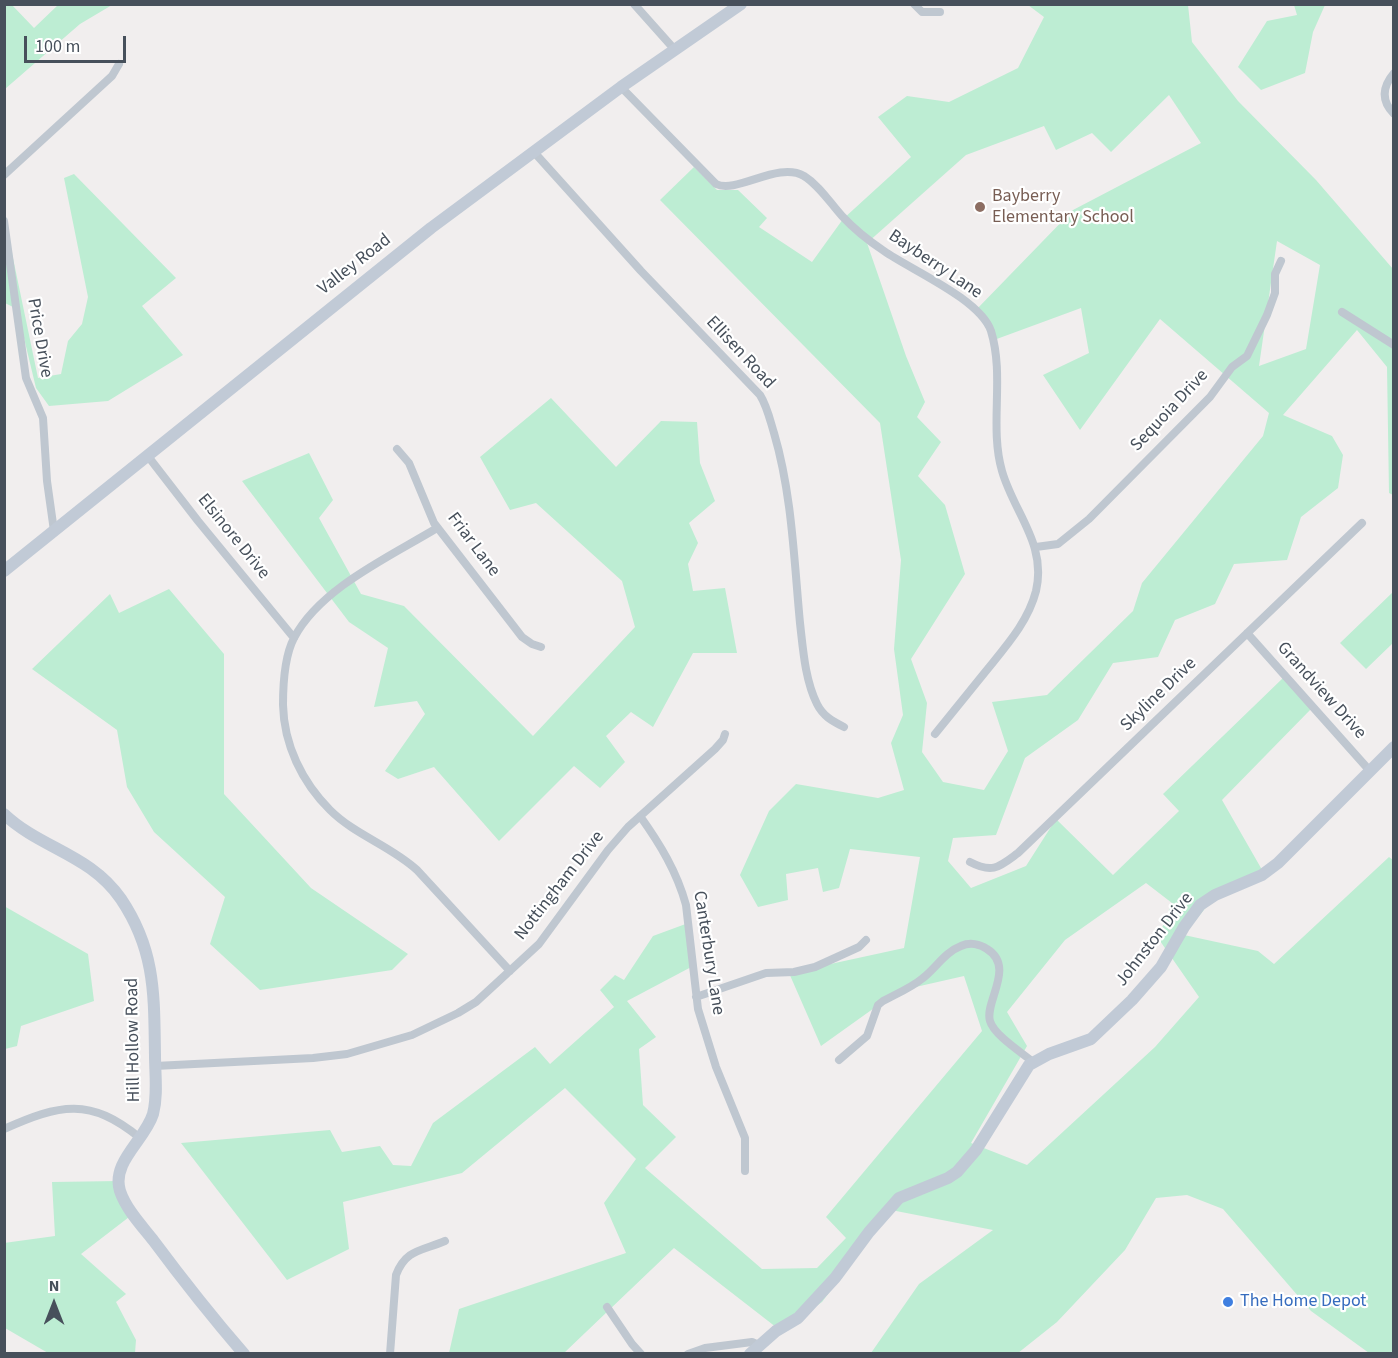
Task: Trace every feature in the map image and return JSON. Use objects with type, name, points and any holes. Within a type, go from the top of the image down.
[{"type":"street","points":[[634,4],[675,50]]},
{"type":"street","name":"Valley Road","points":[[4,571],[361,283],[621,87],[741,4]]},
{"type":"street","points":[[914,4],[922,12],[940,12]]},
{"type":"street","points":[[4,175],[112,76],[119,64]]},
{"type":"street","points":[[1394,73],[1384,90],[1384,99],[1394,114]]},
{"type":"street","name":"Bayberry Lane","points":[[621,87],[716,184],[726,186],[789,172],[804,177],[849,223],[884,251],[957,295],[983,318],[991,331],[995,349],[999,461],[1036,547],[1037,588],[1026,617],[1010,642],[934,734]]},
{"type":"street","name":"Ellisen Road","points":[[533,152],[765,403],[780,454],[785,483],[802,642],[812,690],[817,705],[826,718],[844,727]]},
{"type":"street","name":"Price Drive","points":[[4,221],[26,378],[43,418],[47,480],[54,531]]},
{"type":"street","name":"Sequoia Drive","points":[[1036,547],[1058,544],[1089,519],[1210,397],[1232,367],[1247,356],[1275,293],[1275,274],[1281,261]]},
{"type":"street","points":[[1342,312],[1394,345]]},
{"type":"street","name":"Friar Lane","points":[[397,448],[409,464],[437,528],[522,637],[541,647]]},
{"type":"street","name":"Elsinore Drive","points":[[147,455],[294,638]]},
{"type":"street","name":"Skyline Drive","points":[[970,862],[981,868],[990,869],[998,867],[1018,853],[1362,523]]},
{"type":"street","points":[[437,528],[343,585],[323,601],[294,638],[290,649],[285,677],[284,720],[288,744],[304,776],[332,812],[373,841],[407,861],[510,971]]},
{"type":"street","name":"Grandview Drive","points":[[1247,633],[1370,771]]},
{"type":"street","name":"Nottingham Drive","points":[[155,1066],[313,1058],[347,1054],[412,1035],[458,1013],[476,1002],[549,932],[628,826],[715,749],[725,734]]},
{"type":"street","name":"Johnston Drive","points":[[1033,1062],[1091,1039],[1132,1000],[1161,967],[1184,927],[1200,905],[1215,895],[1262,875],[1278,863],[1394,747]]},
{"type":"street","name":"Hill Hollow Road","points":[[4,814],[27,833],[60,848],[90,867],[108,883],[133,918],[143,938],[153,983],[155,1105],[152,1117],[122,1165],[118,1181],[121,1193],[144,1229],[203,1306],[244,1353]]},
{"type":"street","name":"Canterbury Lane","points":[[640,816],[658,841],[682,889],[688,921],[696,997],[716,1067],[745,1138],[745,1171]]},
{"type":"street","points":[[696,997],[766,973],[794,972],[814,967],[859,947],[866,940]]},
{"type":"street","points":[[688,1353],[705,1348],[752,1342],[755,1349],[776,1331],[798,1318],[835,1278],[869,1232],[899,1198],[948,1178],[966,1162],[976,1150],[1022,1075],[1033,1062],[992,1026],[989,1017],[999,973],[994,955],[990,950],[978,944],[958,947],[922,980],[878,1005],[867,1036],[839,1060]]},
{"type":"street","points":[[4,1130],[56,1109],[80,1108],[123,1124],[140,1138]]},
{"type":"street","points":[[390,1353],[396,1275],[401,1263],[410,1253],[445,1240]]},
{"type":"street","points":[[608,1307],[632,1344],[641,1353]]},
{"type":"green space","points":[[5,4],[12,5],[34,28],[58,5],[112,5],[80,24],[5,89]]},
{"type":"green space","points":[[1028,5],[1188,5],[1192,42],[1238,101],[1316,180],[1393,269],[1393,495],[1389,493],[1387,367],[1357,330],[1283,415],[1332,436],[1343,455],[1338,488],[1301,517],[1287,560],[1234,564],[1215,604],[1175,620],[1158,657],[1113,663],[1078,720],[1025,758],[996,835],[953,838],[948,861],[971,888],[1026,866],[1056,819],[1113,875],[1179,811],[1163,794],[1283,678],[1311,709],[1222,800],[1265,875],[1211,901],[1184,935],[1258,951],[1274,964],[1389,857],[1393,860],[1393,1353],[1369,1353],[1311,1311],[1223,1209],[1187,1195],[1156,1198],[1125,1250],[1057,1322],[1018,1353],[871,1353],[919,1284],[993,1230],[891,1210],[822,1302],[781,1331],[674,1248],[564,1353],[449,1353],[459,1309],[626,1253],[604,1203],[636,1159],[565,1088],[462,1173],[343,1202],[349,1249],[287,1280],[181,1143],[330,1130],[342,1152],[380,1146],[393,1165],[411,1166],[433,1123],[535,1047],[550,1064],[614,1007],[600,990],[615,975],[624,980],[653,936],[691,922],[695,965],[627,1001],[656,1037],[639,1049],[643,1105],[676,1137],[645,1168],[762,1269],[817,1268],[846,1238],[826,1217],[982,1031],[964,976],[898,991],[821,1046],[789,973],[904,948],[920,857],[850,849],[839,888],[823,892],[818,868],[786,874],[788,900],[758,907],[740,875],[769,811],[796,784],[878,798],[904,790],[891,743],[903,715],[894,649],[901,560],[880,423],[660,200],[694,167],[717,190],[738,190],[767,218],[759,227],[812,262],[843,219],[911,157],[878,117],[907,96],[949,102],[1018,68],[1044,17]],"holes":[[[1169,95],[1201,143],[1073,210],[975,311],[994,340],[1081,308],[1089,353],[1043,375],[1080,430],[1160,319],[1269,413],[1263,436],[1142,583],[1133,611],[1047,695],[992,702],[1008,751],[984,790],[943,782],[922,752],[927,703],[911,659],[965,574],[945,505],[918,476],[941,442],[917,417],[925,402],[906,356],[867,243],[966,155],[1044,126],[1056,150],[1092,133],[1111,152]],[[1277,241],[1320,265],[1306,349],[1259,366]],[[1146,883],[1172,903],[1158,938],[1199,997],[1155,1047],[1027,1165],[971,1143],[1027,1046],[1007,1012],[1065,940]]]},
{"type":"green space","points":[[1294,5],[1325,5],[1313,32],[1305,73],[1261,90],[1238,67],[1267,21],[1297,15]]},
{"type":"green space","points":[[74,174],[176,278],[142,306],[183,355],[108,401],[49,406],[36,388],[17,309],[5,303],[4,215],[38,378],[61,374],[68,341],[82,324],[88,297],[64,178]]},
{"type":"green space","points":[[551,398],[616,467],[661,421],[697,422],[700,463],[715,501],[689,523],[698,543],[688,564],[693,591],[725,588],[737,653],[693,653],[653,727],[631,712],[606,736],[625,762],[600,788],[574,766],[499,841],[434,767],[398,779],[385,771],[425,714],[417,701],[374,707],[388,648],[349,622],[242,481],[309,453],[333,500],[319,518],[361,594],[404,606],[533,736],[635,627],[622,581],[536,503],[510,510],[480,457]]},
{"type":"green space","points":[[169,589],[224,654],[224,794],[311,888],[408,954],[392,970],[260,990],[210,944],[225,897],[154,832],[127,787],[117,730],[32,669],[110,594],[119,613]]},
{"type":"green space","points":[[1393,592],[1393,643],[1366,669],[1340,643]]},
{"type":"green space","points":[[4,906],[88,954],[94,1001],[21,1026],[17,1046],[5,1049]]},
{"type":"green space","points":[[119,1181],[133,1214],[81,1254],[126,1294],[116,1302],[136,1340],[135,1353],[48,1353],[5,1328],[4,1243],[55,1236],[52,1182]]},
{"type":"place","name":"Bayberry Elementary School","points":[[980,207]]},
{"type":"place","name":"The Home Depot","points":[[1228,1302]]}]
